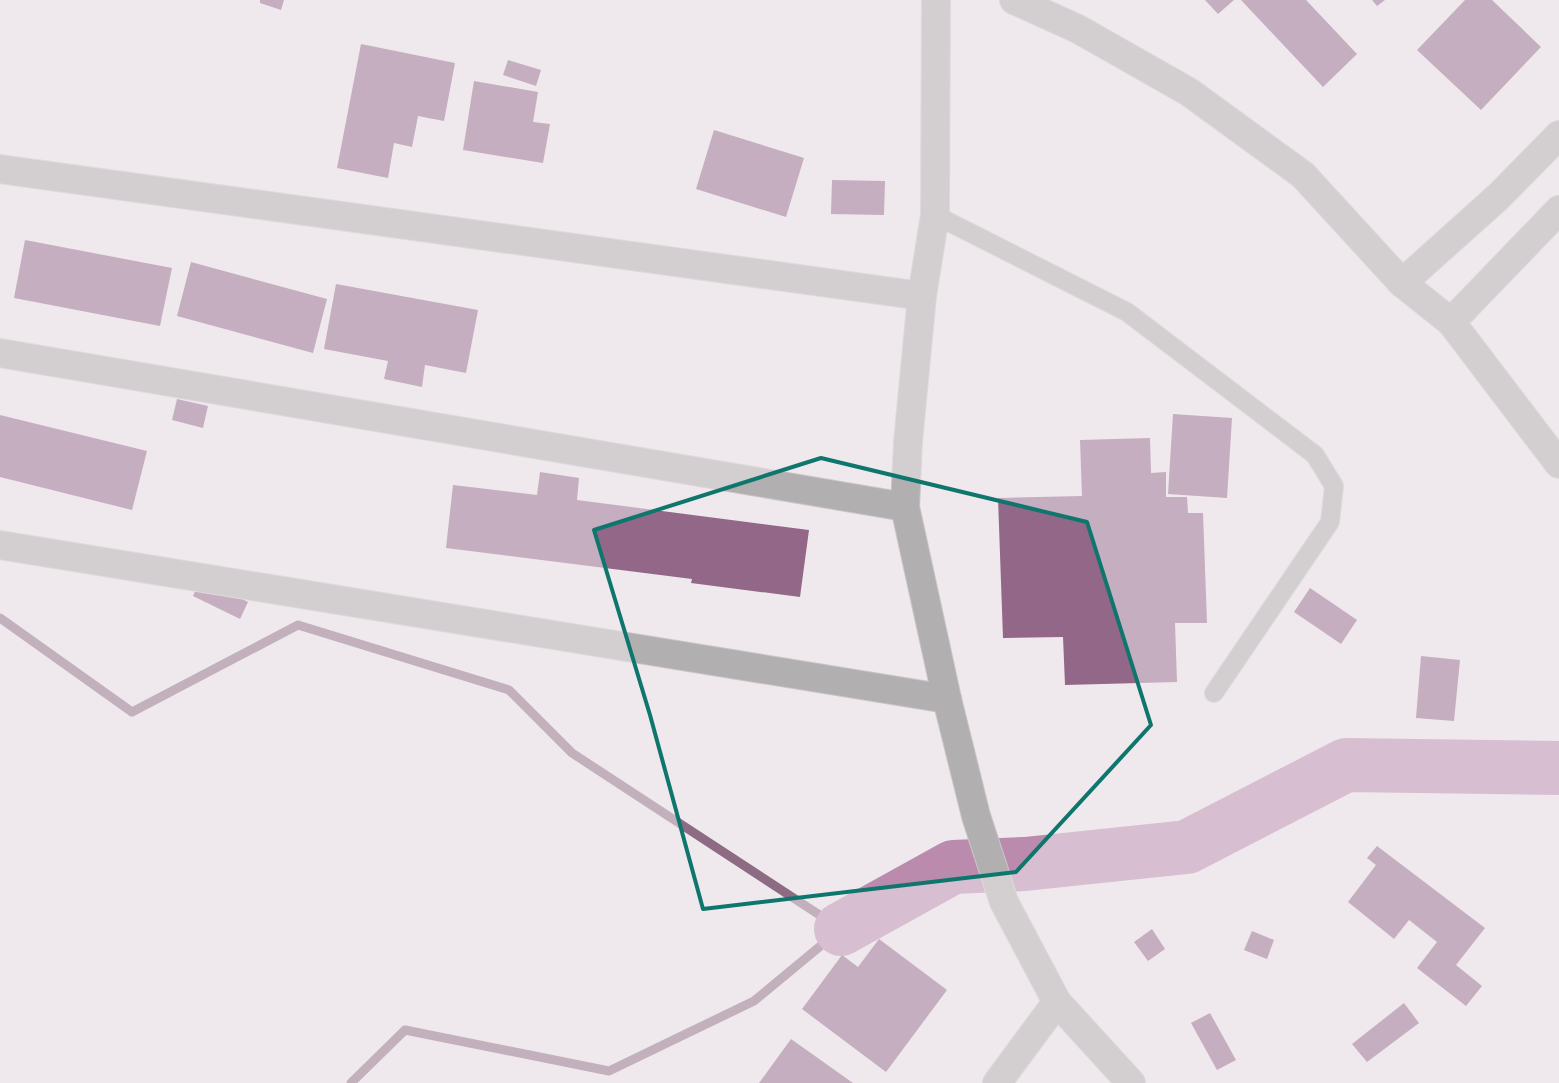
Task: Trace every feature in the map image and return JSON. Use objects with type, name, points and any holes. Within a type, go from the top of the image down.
[{"type":"street","points":[[936,0],[935,215],[922,296],[908,442],[905,507],[947,699],[976,816],[1004,902],[1057,1002],[1131,1083]]},
{"type":"street","points":[[1014,0],[1078,29],[1189,92],[1295,170],[1402,283],[1452,322],[1559,464]]},
{"type":"street","points":[[1402,283],[1498,197],[1559,135]]},
{"type":"street","points":[[0,169],[922,296]]},
{"type":"street","points":[[1452,322],[1559,210]]},
{"type":"street","points":[[0,353],[905,507]]},
{"type":"street","points":[[0,545],[947,699]]},
{"type":"street","points":[[997,1083],[1057,1002]]},
{"type":"lane","points":[[935,215],[1127,312],[1314,455],[1334,486],[1330,522],[1214,693]]},
{"type":"highlighted area","points":[[821,458],[1087,522],[1151,725],[1016,872],[703,909],[650,715],[594,530]]},
{"type":"building","points":[[260,0],[284,0],[281,10],[260,3]]},
{"type":"building","points":[[1205,0],[1234,0],[1218,14]]},
{"type":"building","points":[[1241,0],[1306,0],[1357,54],[1323,87]]},
{"type":"building","points":[[1372,0],[1385,0],[1377,6]]},
{"type":"building","points":[[1465,0],[1492,0],[1541,47],[1481,110],[1417,50]]},
{"type":"building","points":[[361,44],[455,63],[444,121],[418,116],[412,147],[394,143],[388,178],[337,168]]},
{"type":"building","points":[[508,60],[541,70],[536,86],[503,75]]},
{"type":"building","points":[[474,81],[538,92],[533,122],[550,124],[543,163],[463,150]]},
{"type":"building","points":[[714,130],[804,158],[786,217],[696,189]]},
{"type":"building","points":[[832,180],[885,181],[884,215],[831,214]]},
{"type":"building","points":[[25,240],[172,268],[160,326],[14,298]]},
{"type":"building","points":[[191,262],[327,299],[313,353],[177,316]]},
{"type":"building","points":[[336,284],[478,310],[466,373],[425,365],[422,387],[384,379],[388,361],[324,349]]},
{"type":"building","points":[[177,399],[208,406],[203,428],[172,420]]},
{"type":"building","points":[[1173,414],[1232,418],[1227,498],[1168,494]]},
{"type":"building","points":[[0,415],[147,451],[132,510],[0,477]]},
{"type":"building","points":[[1150,438],[1151,473],[1166,472],[1166,497],[1187,497],[1188,513],[1203,513],[1207,623],[1175,623],[1177,682],[1065,685],[1063,637],[1003,638],[998,498],[1082,496],[1080,440]]},
{"type":"building","points":[[540,472],[579,478],[577,500],[809,530],[800,597],[691,583],[692,579],[446,548],[453,485],[537,495]]},
{"type":"building","points":[[201,578],[248,602],[240,619],[193,596]]},
{"type":"building","points":[[1310,588],[1357,620],[1341,644],[1294,612]]},
{"type":"building","points":[[1421,656],[1460,660],[1454,721],[1416,718]]},
{"type":"building","points":[[1377,846],[1485,928],[1456,965],[1482,986],[1466,1006],[1417,968],[1437,942],[1409,920],[1394,939],[1348,902],[1376,865],[1367,858]]},
{"type":"building","points":[[1152,929],[1165,949],[1148,961],[1134,942]]},
{"type":"building","points":[[1252,931],[1274,940],[1267,959],[1244,950]]},
{"type":"building","points":[[879,939],[947,990],[886,1072],[802,1009],[842,955],[858,967]]},
{"type":"building","points":[[1404,1003],[1419,1023],[1367,1062],[1352,1044]]},
{"type":"building","points":[[1210,1013],[1236,1060],[1217,1070],[1191,1023]]},
{"type":"building","points":[[791,1039],[853,1083],[759,1083]]},
{"type":"waterway","points":[[0,618],[132,712],[298,625],[509,690],[572,753],[841,929],[754,1001],[609,1071],[405,1030],[351,1083]]},
{"type":"waterway","points":[[841,929],[953,867],[1025,864],[1187,847],[1346,765],[1559,768]]}]
